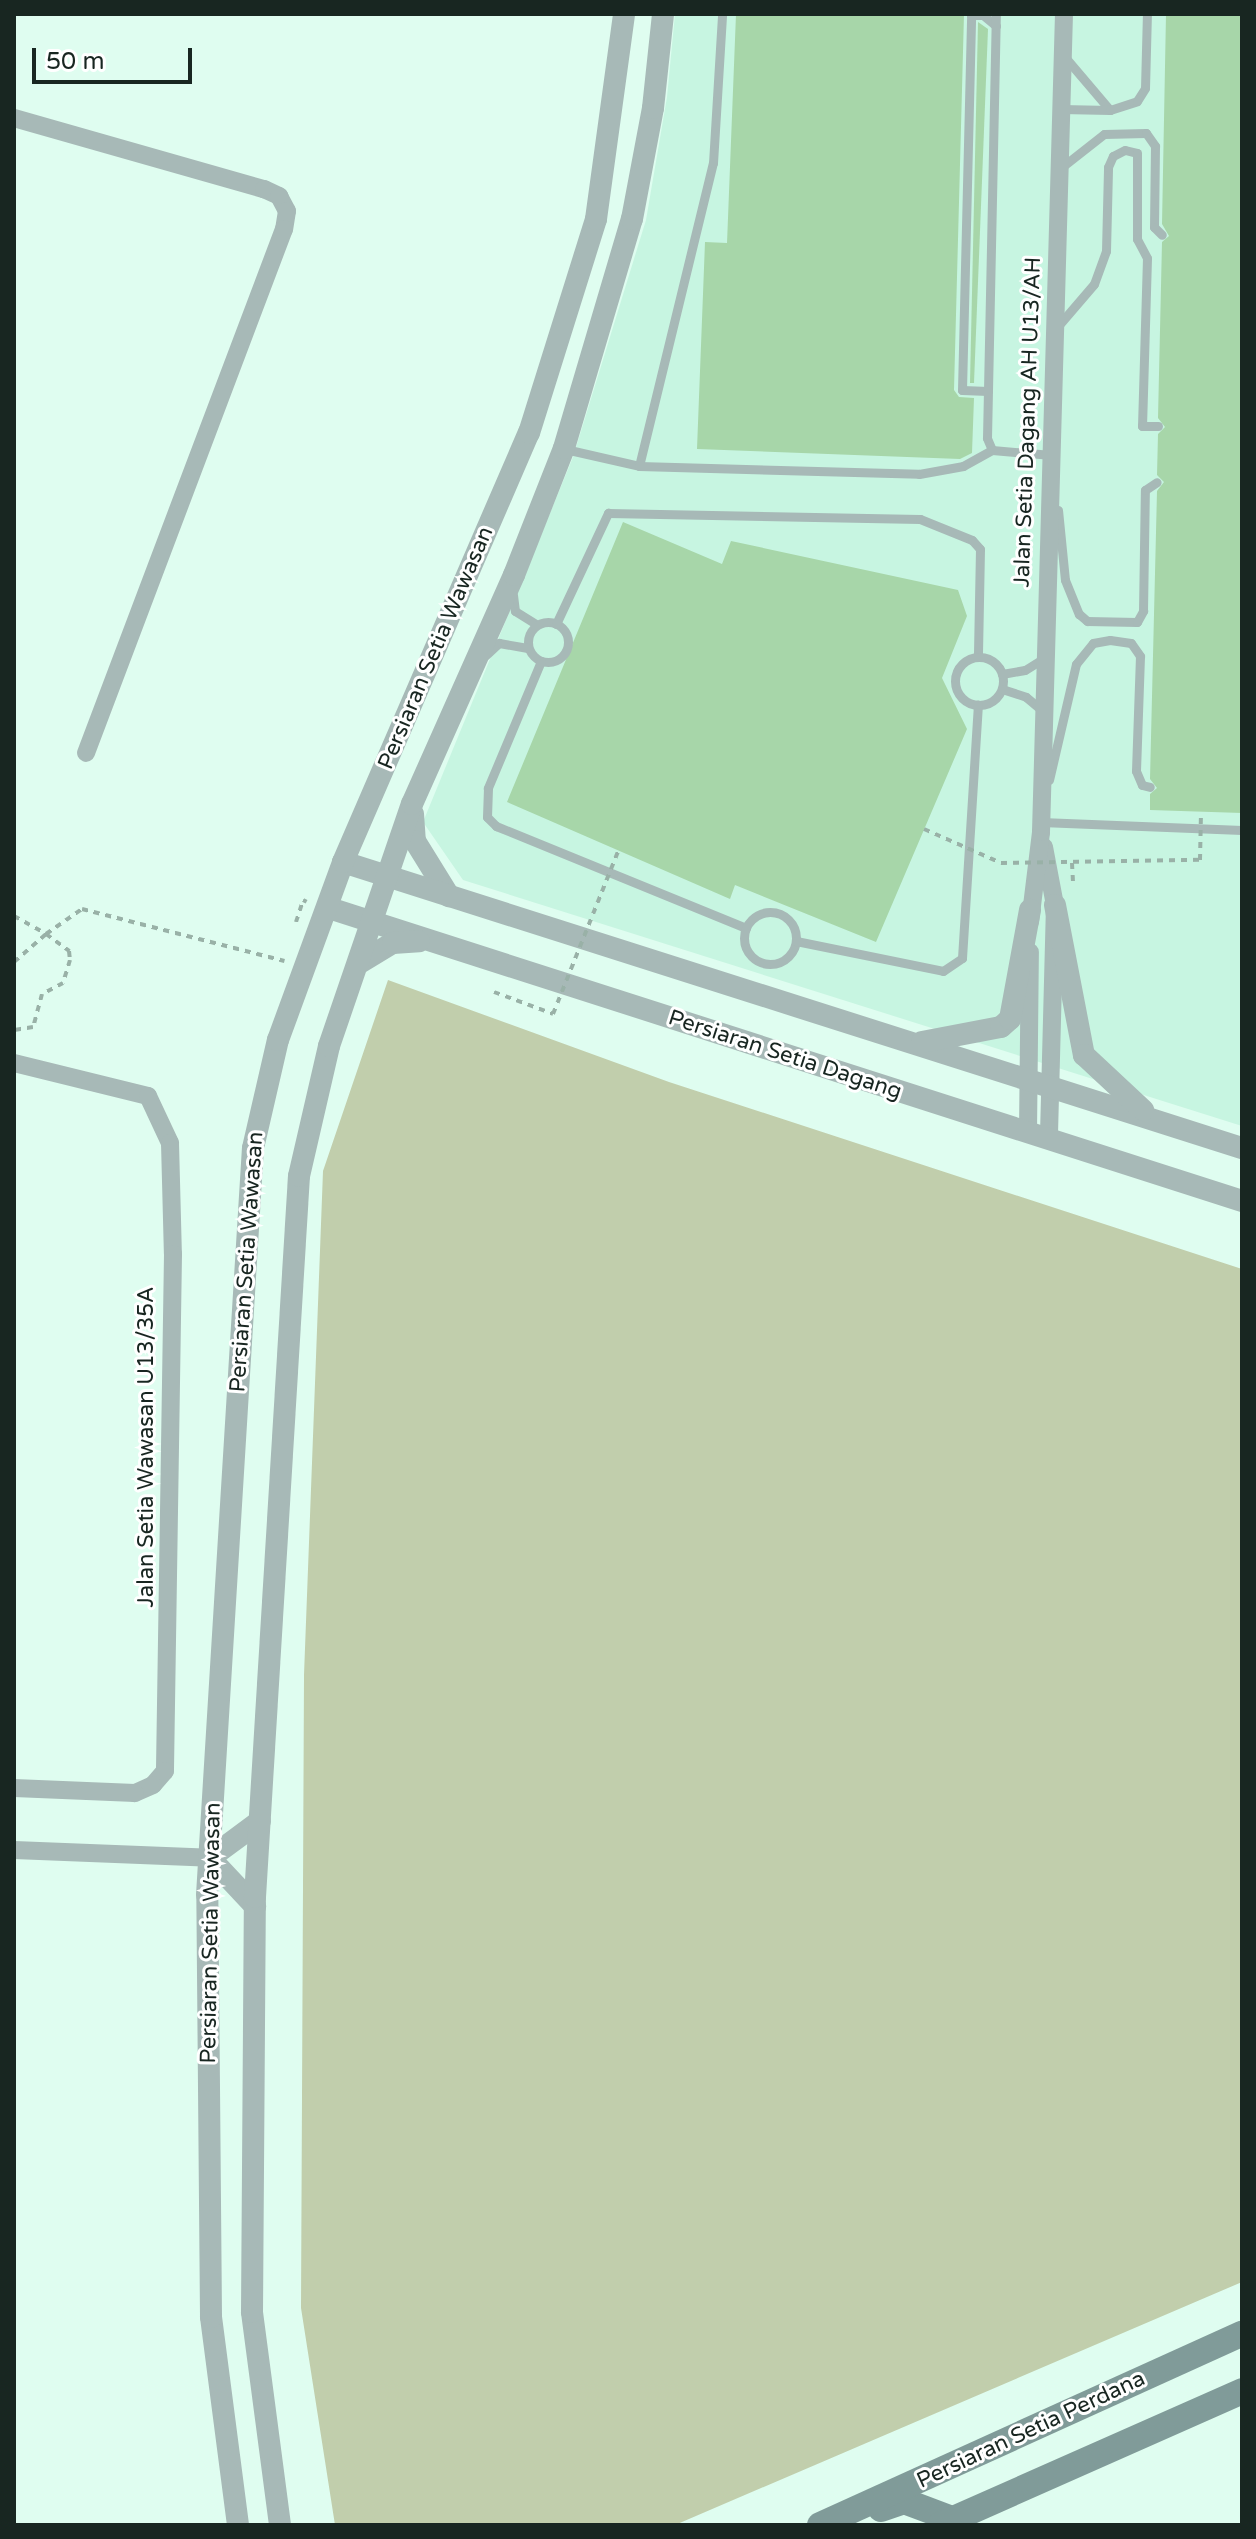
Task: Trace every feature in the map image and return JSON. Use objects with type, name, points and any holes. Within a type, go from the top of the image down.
[{"type":"main road","name":"Persiaran Setia Perdana","points":[[830,2520],[1242,2334]]},
{"type":"main road","points":[[938,2520],[1242,2391]]},
{"type":"main road","points":[[938,2520],[937,2486],[968,2469],[983,2452]]},
{"type":"main road","points":[[989,2525],[1006,2505],[1054,2473]]},
{"type":"main road","points":[[830,2520],[904,2501],[938,2520]]},
{"type":"street","name":"Persiaran Setia Wawasan","points":[[238,2525],[211,2317],[210,1858],[253,1148],[278,1040],[329,908],[343,862],[529,433],[596,219],[624,14]]},
{"type":"street","name":"Persiaran Setia Wawasan","points":[[280,2525],[252,2312],[255,1906],[293,1218],[325,1060],[361,962],[412,804],[514,575],[564,448],[632,219],[653,108],[663,14]]},
{"type":"street","name":"Jalan Setia Dagang AH U13/AH","points":[[1039,1136],[1029,1079],[1030,910],[1041,827],[1064,14]]},
{"type":"street","points":[[14,118],[264,189],[279,196],[287,211],[279,244],[86,753]]},
{"type":"street","points":[[412,804],[415,841],[449,896]]},
{"type":"street","name":"Jalan Setia Dagang AH U13/AH","points":[[1039,1136],[1050,1086],[1055,905],[1041,827]]},
{"type":"street","points":[[343,862],[1242,1148]]},
{"type":"street","points":[[1055,905],[1084,1055],[1149,1116]]},
{"type":"street","name":"Persiaran Setia Dagang","points":[[329,908],[1242,1201]]},
{"type":"street","points":[[917,1043],[1001,1027],[1010,1019],[1030,910]]},
{"type":"street","points":[[361,962],[393,943],[428,940]]},
{"type":"street","name":"Jalan Setia Wawasan U13/35A","points":[[14,1063],[131,1089],[148,1096],[158,1108],[170,1143],[173,1269],[169,1752],[165,1771],[153,1785],[135,1793],[14,1788]]},
{"type":"street","points":[[14,1850],[210,1858],[260,1821]]},
{"type":"street","points":[[210,1858],[255,1906]]},
{"type":"lane","points":[[639,466],[713,163],[722,14]]},
{"type":"lane","points":[[992,450],[988,442],[988,391],[996,14]]},
{"type":"lane","points":[[1061,109],[1110,110],[1137,101],[1145,88],[1147,14]]},
{"type":"lane","points":[[988,391],[962,390],[971,15],[983,15],[996,26]]},
{"type":"lane","points":[[1062,54],[1110,110]]},
{"type":"lane","points":[[1060,169],[1104,134],[1146,133],[1155,146],[1154,227],[1162,235]]},
{"type":"lane","points":[[1055,330],[1094,284],[1106,251],[1108,167],[1113,156],[1125,150],[1137,153],[1137,239],[1147,258],[1142,426],[1158,426]]},
{"type":"lane","points":[[564,448],[639,466],[919,474],[963,466],[992,450],[1052,453],[1065,580],[1087,621],[1137,622],[1142,618],[1145,490],[1157,482]]},
{"type":"lane","points":[[556,624],[598,525],[608,513],[920,519],[972,540],[980,549],[978,656]]},
{"type":"lane","points":[[514,575],[515,611],[537,625],[556,624],[566,634],[567,647],[560,658],[541,661]]},
{"type":"lane","points":[[528,648],[529,634],[537,625]]},
{"type":"lane","points":[[471,672],[499,643],[528,648],[541,661]]},
{"type":"lane","points":[[1150,787],[1142,785],[1136,771],[1140,656],[1131,643],[1093,643],[1076,664],[1068,689],[1041,827],[1242,830]]},
{"type":"lane","points":[[978,656],[993,661],[1002,674],[1002,689],[992,701],[978,705],[963,699],[955,676],[963,662],[978,656]]},
{"type":"lane","points":[[1002,674],[1025,670],[1046,657]]},
{"type":"lane","points":[[541,661],[488,788],[487,817],[496,826],[746,928]]},
{"type":"lane","points":[[1002,689],[1026,697],[1044,712]]},
{"type":"lane","points":[[796,941],[943,971],[962,958],[978,705]]},
{"type":"lane","points":[[780,914],[792,924],[796,941],[789,957],[764,963],[749,953],[746,928],[756,916],[780,914]]},
{"type":"lane","points":[[1202,1133],[1242,1135]]},
{"type":"path","points":[[924,829],[1001,863],[1200,860],[1201,812]]},
{"type":"path","points":[[494,992],[553,1014],[619,849]]},
{"type":"path","points":[[295,925],[303,900],[329,908]]},
{"type":"path","points":[[14,962],[46,934],[82,909],[283,963],[287,950]]},
{"type":"path","points":[[14,916],[69,951],[63,983],[42,994],[33,1027],[14,1030]]},
{"type":"shaded area","points":[[675,14],[1242,14],[1242,1126],[463,880],[423,822],[573,457],[646,220],[667,97]]},
{"type":"shaded area","points":[[388,980],[669,1082],[1242,1269],[1242,2282],[675,2525],[335,2525],[301,2308],[304,1675],[323,1171]]},
{"type":"building","points":[[736,14],[964,14],[954,390],[959,397],[974,398],[972,453],[960,459],[697,449],[705,242],[727,243]]},
{"type":"building","points":[[1166,14],[1242,14],[1242,813],[1150,810],[1150,794],[1157,788],[1150,779],[1157,491],[1164,482],[1157,475],[1158,434],[1165,427],[1158,418],[1162,242],[1169,236],[1162,224]]},
{"type":"building","points":[[978,22],[988,29],[974,383],[970,383]]},
{"type":"building","points":[[623,522],[722,564],[731,541],[958,590],[967,616],[942,678],[967,729],[876,942],[735,885],[730,899],[507,802]]}]
